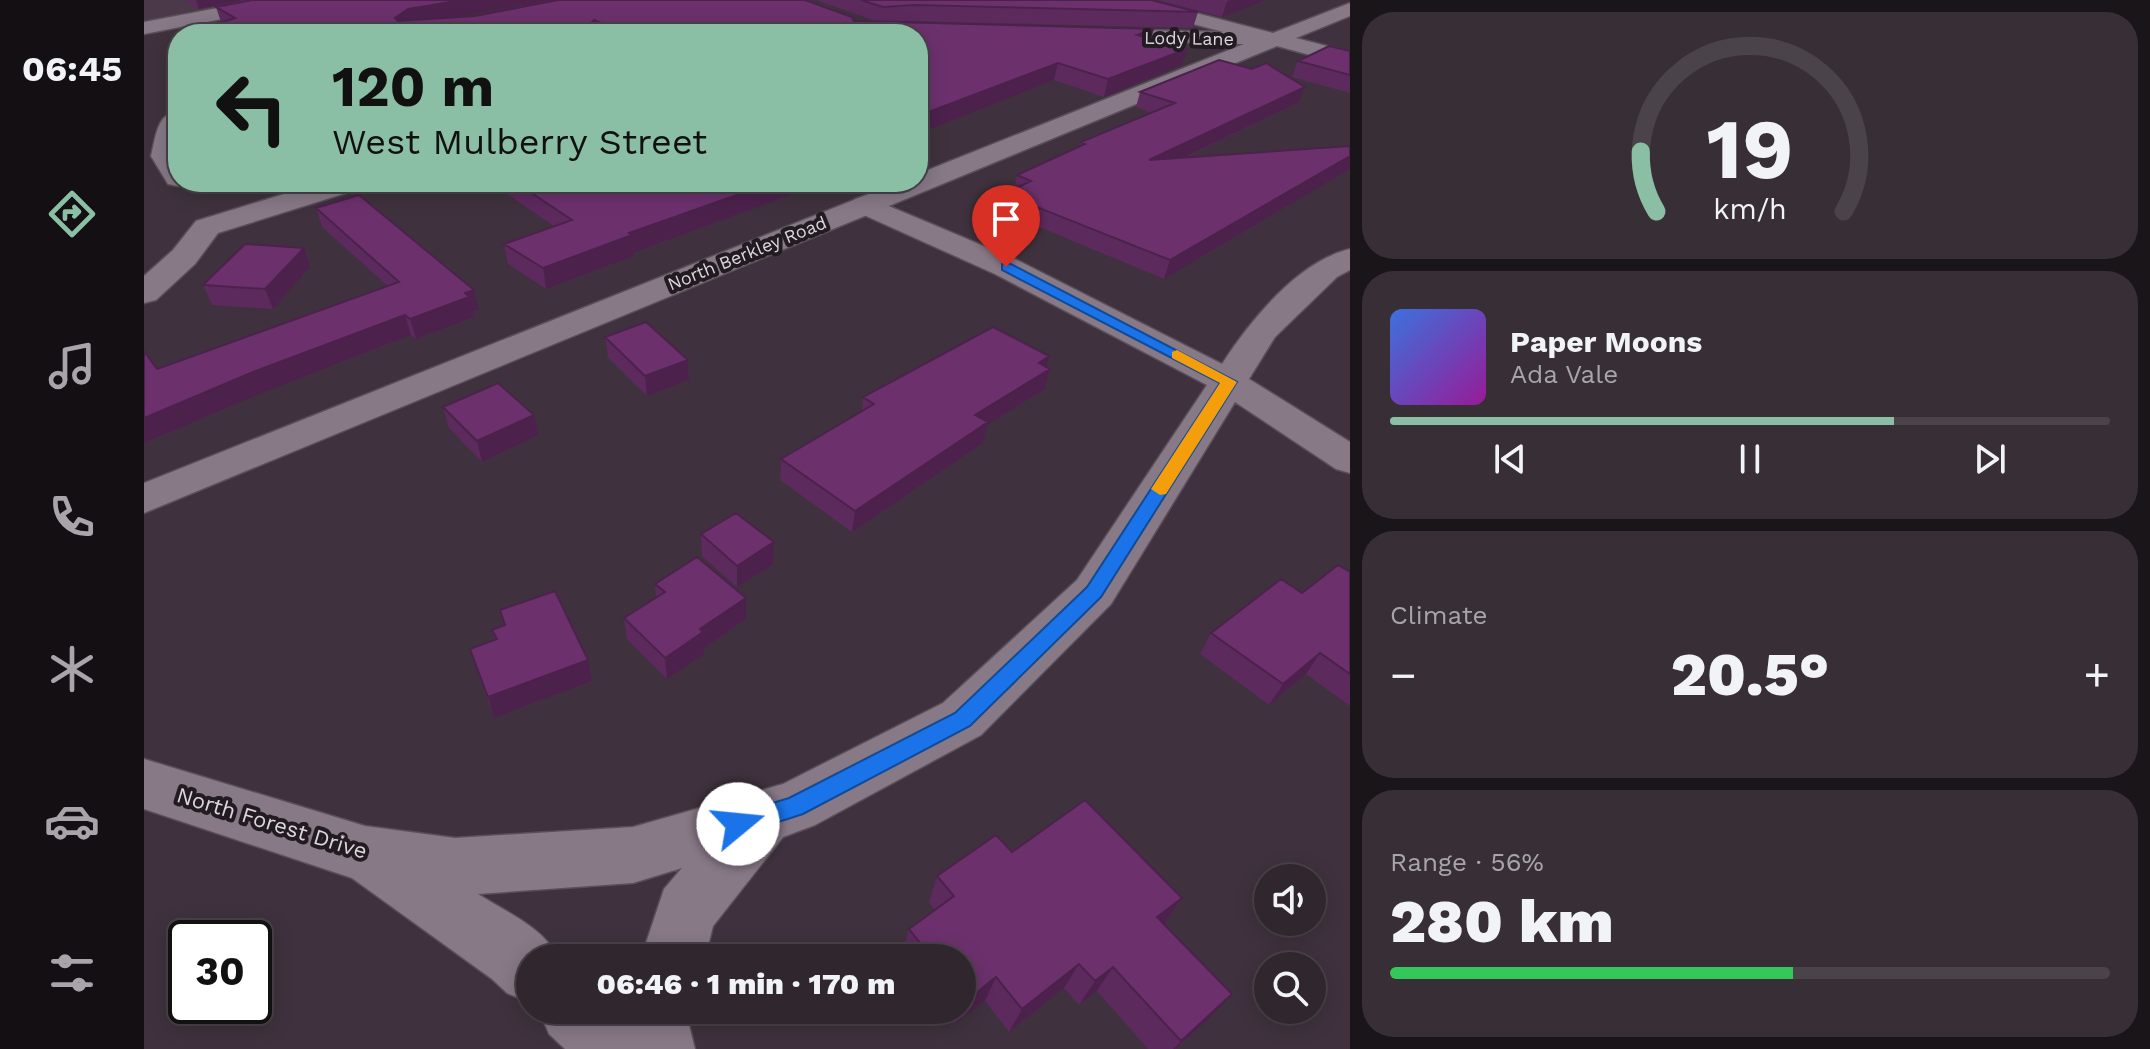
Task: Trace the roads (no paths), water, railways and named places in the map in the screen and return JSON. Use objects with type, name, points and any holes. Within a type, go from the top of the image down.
[{"type":"street","points":[[144,28],[290,0]]},
{"type":"street","points":[[1124,0],[1350,59]]},
{"type":"street","name":"North Berkley Road","points":[[928,179],[1350,9]]},
{"type":"street","name":"Lody Lane","points":[[1070,35],[1274,39]]},
{"type":"street","points":[[168,139],[164,156],[168,162]]},
{"type":"street","points":[[186,192],[207,227]]},
{"type":"street","points":[[144,293],[184,257],[207,227],[320,192]]},
{"type":"street","name":"North Berkley Road","points":[[144,499],[897,192]]},
{"type":"street","points":[[865,205],[1006,267],[1229,382],[1350,460]]},
{"type":"street","name":"North Forest Drive","points":[[144,784],[365,854],[455,867],[633,855],[795,807],[962,719],[1094,592],[1261,331],[1326,270],[1350,258]]},
{"type":"street","points":[[677,944],[686,911],[764,816]]},
{"type":"street","points":[[365,854],[516,957]]},
{"type":"street","points":[[588,1024],[615,1049]]},
{"type":"street","points":[[655,1024],[660,1049]]}]
